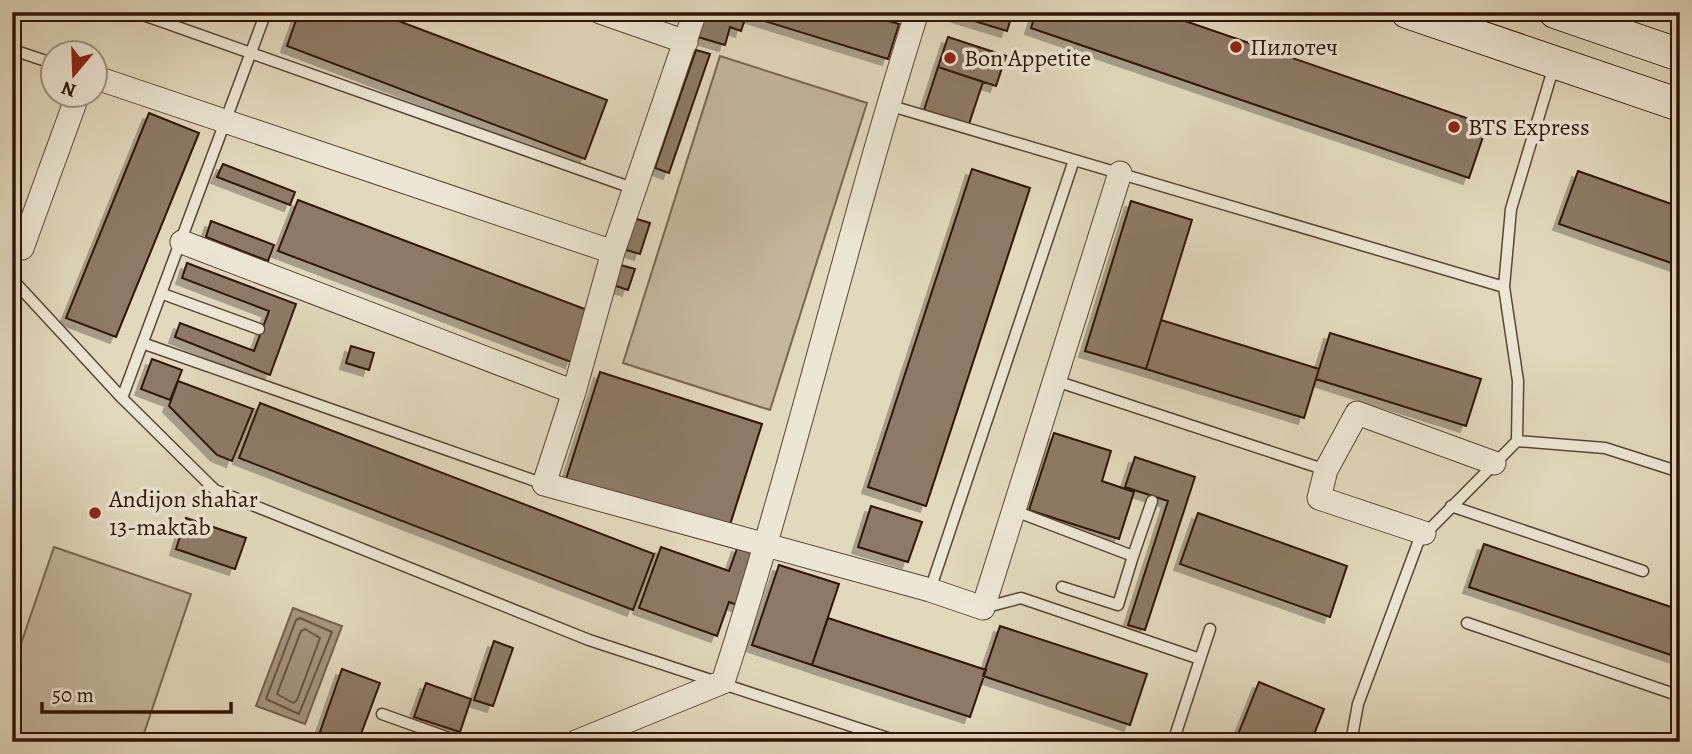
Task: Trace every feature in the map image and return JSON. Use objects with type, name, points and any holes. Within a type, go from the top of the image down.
[{"type":"main road","points":[[1407,12],[1680,105]]},
{"type":"main road","points":[[1555,12],[1680,54]]},
{"type":"street","points":[[600,12],[686,42]]},
{"type":"street","points":[[695,12],[612,252],[574,392],[544,484],[930,590],[984,608],[1119,173]]},
{"type":"street","points":[[576,742],[723,682],[768,546],[888,105],[917,12]]},
{"type":"street","points":[[108,82],[612,252]]},
{"type":"street","points":[[22,248],[73,108]]},
{"type":"street","points":[[182,242],[574,392]]},
{"type":"street","points":[[1424,533],[1319,498],[1326,470],[1357,413],[1494,463]]},
{"type":"lane","points":[[135,12],[635,189]]},
{"type":"lane","points":[[122,398],[145,344],[265,12]]},
{"type":"lane","points":[[12,61],[16,51],[38,58]]},
{"type":"lane","points":[[1351,742],[1358,704],[1424,533],[1517,441],[1518,381],[1504,287],[1511,209],[1555,63]]},
{"type":"lane","points":[[888,105],[1504,287]]},
{"type":"lane","points":[[930,590],[1074,160]]},
{"type":"lane","points":[[12,279],[122,398],[215,490],[589,640],[723,682],[765,700],[900,742]]},
{"type":"lane","points":[[163,294],[259,329]]},
{"type":"lane","points":[[145,344],[544,484]]},
{"type":"lane","points":[[1056,381],[1326,470]]},
{"type":"lane","points":[[1517,441],[1605,448],[1680,472]]},
{"type":"lane","points":[[1062,587],[1118,605],[1152,501]]},
{"type":"lane","points":[[1451,506],[1643,571]]},
{"type":"lane","points":[[1015,512],[1133,556]]},
{"type":"lane","points":[[984,608],[1021,598],[1200,659]]},
{"type":"lane","points":[[1466,623],[1680,696]]},
{"type":"lane","points":[[1172,742],[1210,629]]},
{"type":"lane","points":[[382,714],[460,742]]},
{"type":"shaded area","points":[[720,56],[867,103],[770,410],[623,363]]},
{"type":"shaded area","points":[[54,547],[191,594],[141,742],[12,742],[12,670]]},
{"type":"water","points":[[293,608],[342,626],[305,724],[256,706]]},
{"type":"building","points":[[299,12],[375,12],[607,100],[585,159],[287,46]]},
{"type":"building","points":[[706,12],[735,12],[746,16],[741,31],[730,27],[725,45],[698,37]]},
{"type":"building","points":[[735,12],[858,12],[899,24],[888,59]]},
{"type":"building","points":[[959,12],[1013,12],[1007,31],[958,16]]},
{"type":"building","points":[[1036,12],[1159,12],[1487,125],[1469,178],[1031,28]]},
{"type":"building","points":[[948,37],[1006,56],[996,86],[938,67]]},
{"type":"building","points":[[696,50],[710,54],[669,173],[655,168]]},
{"type":"building","points":[[938,67],[983,82],[969,124],[924,110]]},
{"type":"building","points":[[149,113],[199,133],[116,337],[66,318]]},
{"type":"building","points":[[223,164],[295,192],[290,205],[217,177]]},
{"type":"building","points":[[972,169],[1030,188],[926,506],[868,487]]},
{"type":"building","points":[[1578,171],[1680,207],[1680,266],[1559,224]]},
{"type":"building","points":[[298,200],[590,311],[571,362],[278,251]]},
{"type":"building","points":[[1131,201],[1192,220],[1146,369],[1085,351]]},
{"type":"building","points":[[630,217],[650,223],[640,254],[620,248]]},
{"type":"building","points":[[211,221],[274,245],[268,261],[206,237]]},
{"type":"building","points":[[187,263],[296,304],[270,375],[175,337],[180,323],[254,351],[269,311],[182,278]]},
{"type":"building","points":[[613,263],[635,269],[628,290],[607,283]]},
{"type":"building","points":[[1161,320],[1319,369],[1304,418],[1146,369]]},
{"type":"building","points":[[1330,333],[1481,379],[1466,426],[1316,379]]},
{"type":"building","points":[[351,346],[374,353],[369,370],[346,363]]},
{"type":"building","points":[[152,359],[182,370],[170,400],[141,389]]},
{"type":"building","points":[[600,372],[762,424],[728,531],[566,479]]},
{"type":"building","points":[[178,381],[253,409],[232,461],[217,455],[169,406]]},
{"type":"building","points":[[260,403],[654,554],[633,610],[239,458]]},
{"type":"building","points":[[1054,433],[1111,451],[1102,481],[1134,492],[1119,539],[1029,510]]},
{"type":"building","points":[[1135,457],[1195,477],[1145,630],[1128,625],[1168,501],[1125,487]]},
{"type":"building","points":[[871,506],[922,522],[908,562],[858,547]]},
{"type":"building","points":[[1198,513],[1347,566],[1330,617],[1180,564]]},
{"type":"building","points":[[186,518],[246,538],[235,569],[176,549]]},
{"type":"building","points":[[1484,544],[1680,610],[1680,658],[1469,587]]},
{"type":"building","points":[[738,546],[761,554],[742,607],[729,602],[717,636],[639,608],[661,547],[729,571]]},
{"type":"building","points":[[779,565],[839,584],[812,665],[752,645]]},
{"type":"building","points":[[828,618],[986,670],[970,717],[812,665]]},
{"type":"building","points":[[1000,626],[1147,674],[1130,725],[983,676]]},
{"type":"building","points":[[494,641],[513,648],[493,706],[474,700]]},
{"type":"building","points":[[342,669],[380,683],[358,742],[347,742],[320,732]]},
{"type":"building","points":[[1259,682],[1324,709],[1311,742],[1235,742]]},
{"type":"building","points":[[426,683],[471,699],[460,732],[414,717]]},
{"type":"place","name":"Пилотеч","points":[[1236,47]]},
{"type":"place","name":"Bon Appetite","points":[[950,58]]},
{"type":"place","name":"BTS Express","points":[[1454,127]]},
{"type":"place","name":"Andijon shahar 13-maktab","points":[[95,513]]}]
